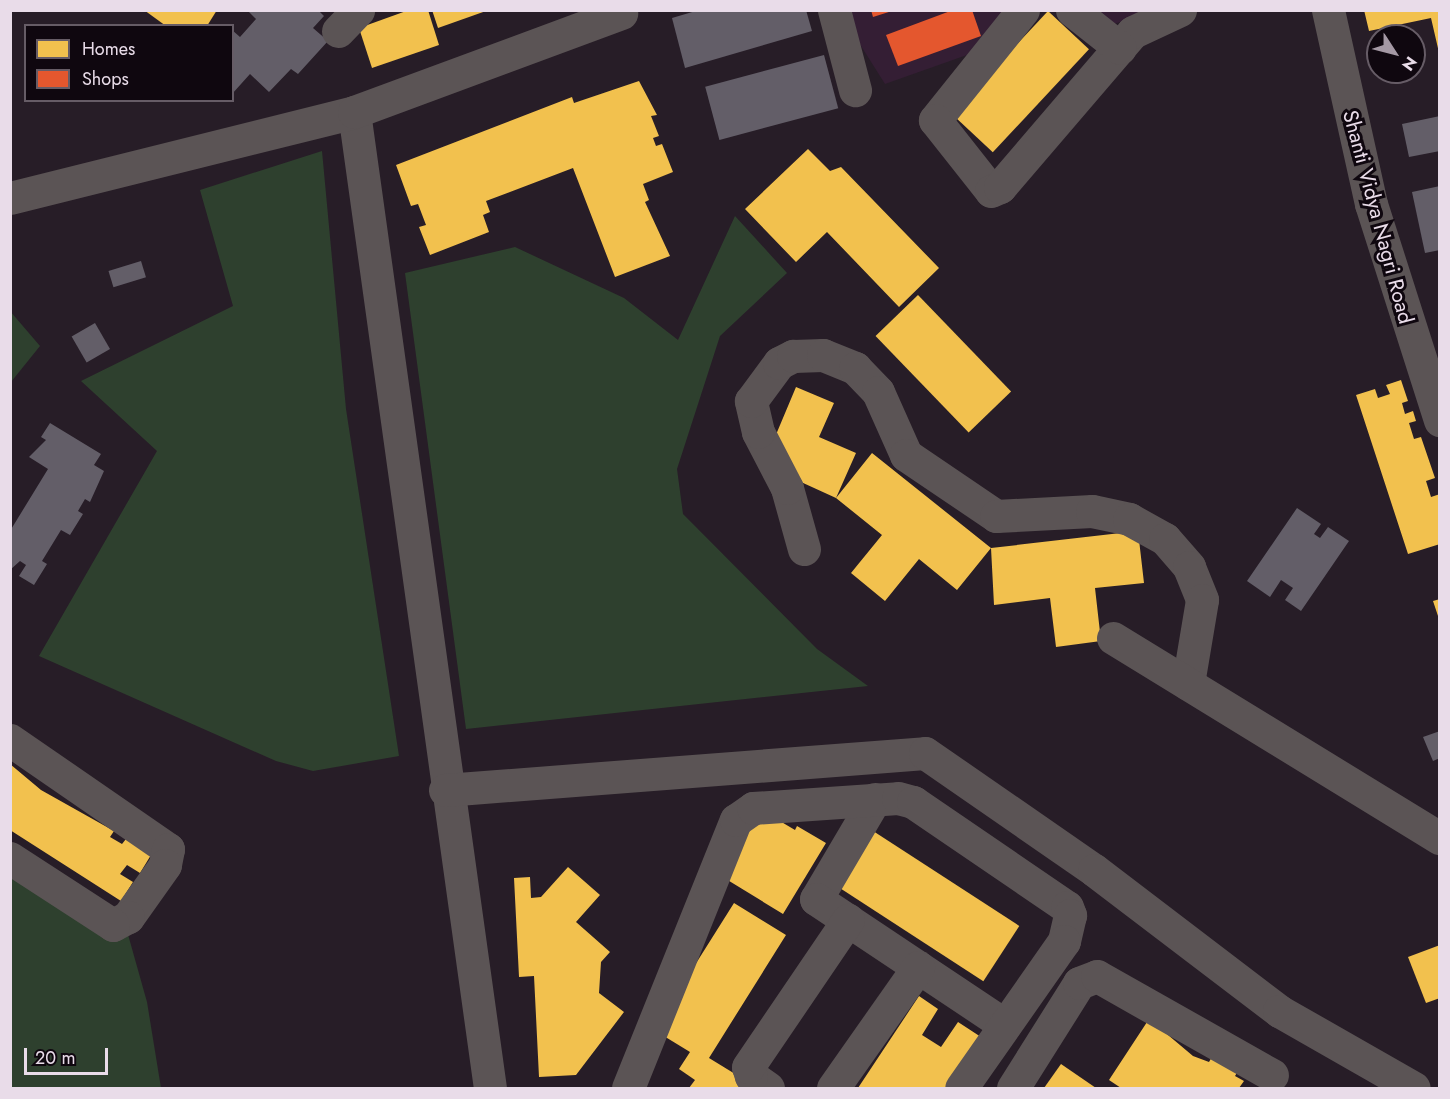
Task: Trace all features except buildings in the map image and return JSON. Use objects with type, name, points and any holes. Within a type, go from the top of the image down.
[{"type":"street","points":[[834,10],[855,90]]},
{"type":"street","points":[[1023,10],[935,120],[986,189],[1000,187],[1120,48],[1153,19],[1180,10]]},
{"type":"street","points":[[1072,10],[1120,48]]},
{"type":"street","name":"Shanti Vidya Nagri Road","points":[[1328,10],[1371,204],[1440,420]]},
{"type":"street","points":[[10,198],[354,112],[621,12]]},
{"type":"street","points":[[354,112],[445,790],[490,1089]]},
{"type":"street","points":[[804,549],[787,488],[758,432],[751,401],[779,363],[793,356],[823,355],[855,368],[878,392],[906,455],[996,516],[1092,510],[1129,519],[1165,539],[1190,567],[1202,600],[1188,684]]},
{"type":"street","points":[[1113,638],[1440,838]]},
{"type":"street","points":[[10,740],[168,849],[165,865],[128,917],[113,925],[10,858]]},
{"type":"street","points":[[445,790],[925,753],[1094,870],[1279,1011],[1414,1089]]},
{"type":"street","points":[[875,799],[816,899],[1005,1025]]},
{"type":"street","points":[[628,1089],[736,820],[753,808],[875,799],[913,802],[1067,908],[1071,915],[1064,941],[962,1089]]},
{"type":"street","points":[[768,1089],[751,1076],[748,1067],[848,920]]},
{"type":"street","points":[[833,1089],[918,967]]},
{"type":"street","points":[[1013,1089],[1079,983],[1097,976],[1272,1075]]},
{"type":"shaded area","points":[[1083,10],[1157,11],[1090,31]]},
{"type":"shaded area","points":[[839,11],[1027,11],[981,50],[885,84]]},
{"type":"green space","points":[[322,151],[346,409],[399,756],[313,771],[276,761],[39,656],[157,451],[81,381],[233,306],[200,190]]},
{"type":"green space","points":[[735,216],[787,273],[720,336],[677,469],[683,514],[817,649],[868,686],[466,729],[405,273],[515,247],[624,298],[678,340]]},
{"type":"green space","points":[[10,311],[40,346],[11,382],[10,382]]},
{"type":"green space","points":[[10,857],[127,931],[147,1002],[161,1088],[11,1088]]}]
